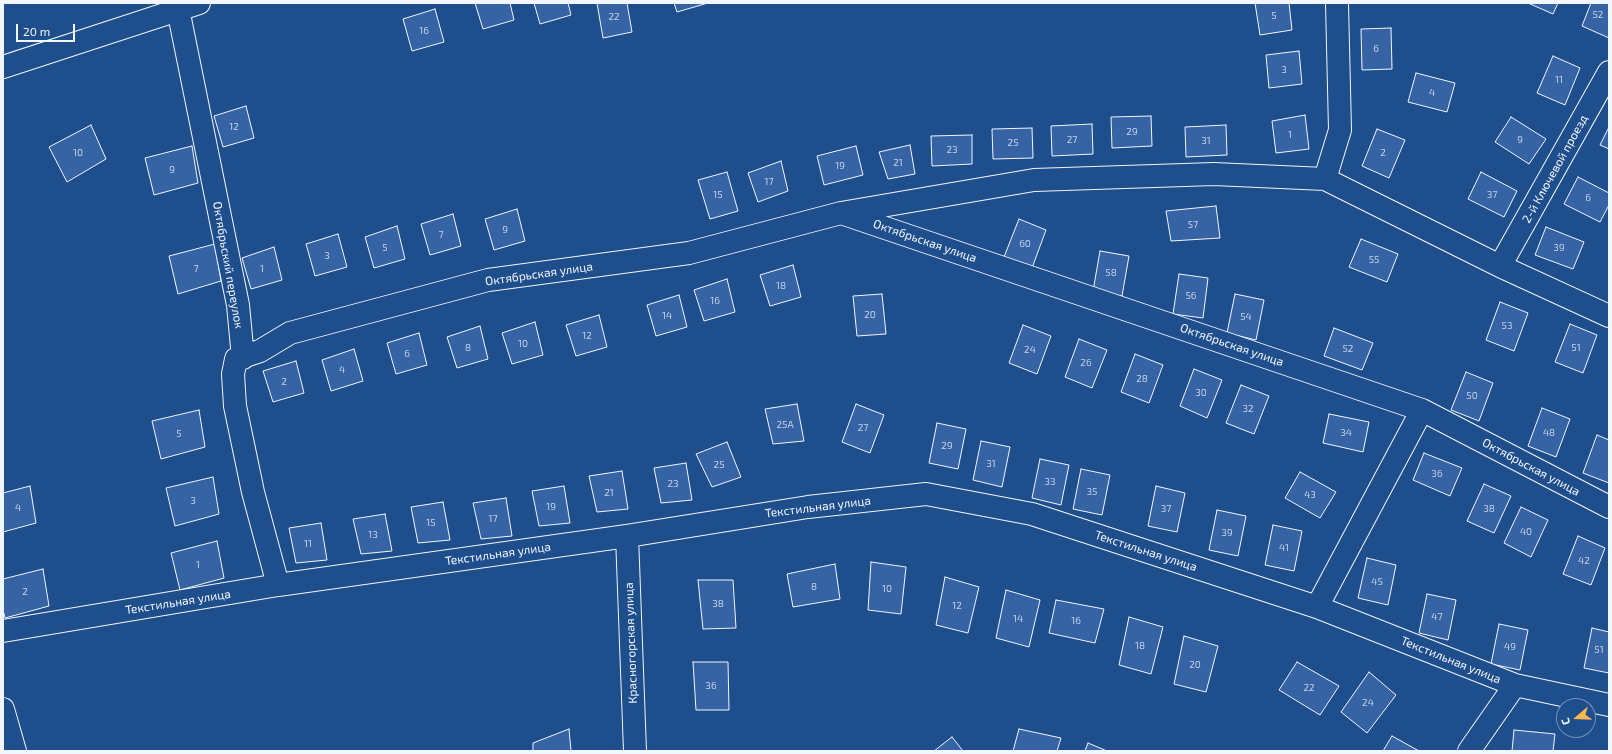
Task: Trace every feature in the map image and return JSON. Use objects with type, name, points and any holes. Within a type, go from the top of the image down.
[{"type":"street","points":[[3,67],[199,3]]},
{"type":"street","points":[[1325,179],[1340,130],[1337,3]]},
{"type":"street","name":"Октябрьский переулок","points":[[178,9],[238,305],[243,358]]},
{"type":"street","name":"2-й Ключевой проезд","points":[[1500,266],[1609,72]]},
{"type":"street","name":"Октябрьская улица","points":[[243,358],[260,351],[290,333],[488,280],[689,253],[841,213],[1034,180],[1214,174],[1325,179],[1500,266],[1609,316]]},
{"type":"street","name":"Октябрьская улица","points":[[841,213],[1422,410],[1609,508]]},
{"type":"street","points":[[243,358],[236,359],[233,374],[235,406],[253,492],[278,585]]},
{"type":"street","points":[[1317,607],[1422,410]]},
{"type":"street","name":"Текстильная улица","points":[[3,631],[278,585],[627,536],[808,507],[926,494],[1032,514],[1317,607],[1515,685],[1609,705]]},
{"type":"street","name":"Красногорская улица","points":[[627,536],[635,751]]},
{"type":"street","points":[[1470,751],[1515,685]]},
{"type":"street","points":[[3,709],[15,751]]},
{"type":"building","points":[[475,3],[510,3],[514,20],[483,29]]},
{"type":"building","points":[[534,3],[568,3],[571,15],[540,24]]},
{"type":"building","points":[[597,3],[627,3],[632,32],[603,38]]},
{"type":"building","points":[[674,3],[708,3],[677,12]]},
{"type":"building","points":[[1255,3],[1289,3],[1292,30],[1260,35]]},
{"type":"building","points":[[1528,3],[1558,3],[1553,14]]},
{"type":"building","points":[[1591,3],[1609,3],[1609,38],[1582,26]]},
{"type":"building","points":[[435,9],[444,42],[412,51],[403,19]]},
{"type":"building","points":[[1391,28],[1392,69],[1362,70],[1361,29]]},
{"type":"building","points":[[1299,51],[1302,84],[1269,88],[1266,55]]},
{"type":"building","points":[[1553,56],[1580,68],[1565,105],[1537,93]]},
{"type":"building","points":[[1416,73],[1455,83],[1447,112],[1408,102]]},
{"type":"building","points":[[246,106],[254,138],[223,147],[214,116]]},
{"type":"building","points":[[1305,115],[1309,149],[1276,153],[1272,121]]},
{"type":"building","points":[[1151,116],[1152,146],[1112,148],[1111,117]]},
{"type":"building","points":[[1511,117],[1546,139],[1529,164],[1495,142]]},
{"type":"building","points":[[1092,124],[1093,154],[1052,156],[1051,126]]},
{"type":"building","points":[[91,125],[106,159],[67,182],[49,147]]},
{"type":"building","points":[[1226,125],[1227,155],[1186,157],[1185,127]]},
{"type":"building","points":[[1609,127],[1609,149],[1600,145]]},
{"type":"building","points":[[1032,128],[1033,158],[993,159],[992,129]]},
{"type":"building","points":[[1377,129],[1405,140],[1389,178],[1362,166]]},
{"type":"building","points":[[972,135],[972,164],[932,166],[931,136]]},
{"type":"building","points":[[910,145],[915,174],[888,179],[879,152]]},
{"type":"building","points":[[192,146],[198,183],[154,195],[145,158]]},
{"type":"building","points":[[856,146],[863,175],[824,185],[817,156]]},
{"type":"building","points":[[781,161],[788,191],[758,202],[748,173]]},
{"type":"building","points":[[727,172],[738,211],[710,219],[698,180]]},
{"type":"building","points":[[1481,172],[1517,191],[1504,217],[1468,199]]},
{"type":"building","points":[[1578,177],[1609,193],[1609,205],[1600,222],[1564,204]]},
{"type":"building","points":[[1216,206],[1220,238],[1171,241],[1166,211]]},
{"type":"building","points":[[517,209],[525,241],[494,250],[485,219]]},
{"type":"building","points":[[453,214],[461,246],[430,255],[421,224]]},
{"type":"building","points":[[1019,219],[1046,230],[1032,268],[1004,257]]},
{"type":"building","points":[[397,226],[405,259],[374,268],[365,237]]},
{"type":"building","points":[[1546,227],[1584,242],[1573,269],[1535,255]]},
{"type":"building","points":[[338,234],[347,267],[315,276],[306,244]]},
{"type":"building","points":[[1361,239],[1398,254],[1387,282],[1349,267]]},
{"type":"building","points":[[215,244],[221,281],[178,294],[169,256]]},
{"type":"building","points":[[274,247],[282,280],[251,289],[242,258]]},
{"type":"building","points":[[1100,251],[1129,256],[1122,296],[1093,291]]},
{"type":"building","points":[[793,265],[801,297],[770,306],[760,275]]},
{"type":"building","points":[[1179,274],[1208,278],[1203,318],[1173,314]]},
{"type":"building","points":[[727,279],[735,312],[704,321],[694,290]]},
{"type":"building","points":[[882,294],[886,334],[857,336],[853,296]]},
{"type":"building","points":[[1235,294],[1264,300],[1256,340],[1227,333]]},
{"type":"building","points":[[679,295],[687,327],[656,336],[647,305]]},
{"type":"building","points":[[1500,302],[1528,313],[1514,351],[1486,340]]},
{"type":"building","points":[[599,315],[607,347],[576,356],[566,325]]},
{"type":"building","points":[[535,322],[543,355],[512,364],[502,333]]},
{"type":"building","points":[[1570,324],[1597,335],[1583,373],[1555,362]]},
{"type":"building","points":[[1023,325],[1051,336],[1037,374],[1009,363]]},
{"type":"building","points":[[480,326],[488,359],[457,368],[447,337]]},
{"type":"building","points":[[1334,328],[1373,343],[1362,370],[1324,356]]},
{"type":"building","points":[[419,333],[427,365],[396,374],[387,343]]},
{"type":"building","points":[[1079,339],[1107,350],[1092,388],[1065,377]]},
{"type":"building","points":[[354,349],[363,381],[331,391],[322,360]]},
{"type":"building","points":[[1135,354],[1163,365],[1149,403],[1121,392]]},
{"type":"building","points":[[296,361],[304,393],[273,402],[263,371]]},
{"type":"building","points":[[1194,369],[1222,380],[1207,418],[1180,406]]},
{"type":"building","points":[[1466,372],[1493,383],[1479,421],[1451,410]]},
{"type":"building","points":[[1241,385],[1269,396],[1254,434],[1226,423]]},
{"type":"building","points":[[797,404],[804,441],[773,444],[765,409]]},
{"type":"building","points":[[856,404],[884,415],[870,453],[842,442]]},
{"type":"building","points":[[1542,408],[1570,419],[1556,457],[1528,446]]},
{"type":"building","points":[[199,410],[205,447],[161,459],[152,421]]},
{"type":"building","points":[[1329,414],[1369,422],[1363,452],[1323,443]]},
{"type":"building","points":[[937,423],[966,429],[958,469],[929,463]]},
{"type":"building","points":[[1597,435],[1609,440],[1609,483],[1583,473]]},
{"type":"building","points":[[981,441],[1010,447],[1002,487],[973,480]]},
{"type":"building","points":[[727,442],[741,477],[712,487],[696,454]]},
{"type":"building","points":[[1424,453],[1462,468],[1450,496],[1413,480]]},
{"type":"building","points":[[1040,459],[1069,465],[1061,505],[1032,498]]},
{"type":"building","points":[[686,463],[692,500],[661,503],[654,468]]},
{"type":"building","points":[[1081,469],[1110,475],[1102,515],[1073,509]]},
{"type":"building","points":[[622,471],[628,509],[597,512],[589,476]]},
{"type":"building","points":[[1300,472],[1336,492],[1320,518],[1285,498]]},
{"type":"building","points":[[213,477],[219,514],[175,526],[166,488]]},
{"type":"building","points":[[1484,484],[1511,496],[1494,533],[1467,521]]},
{"type":"building","points":[[30,486],[36,523],[3,532],[3,493]]},
{"type":"building","points":[[564,486],[570,523],[539,526],[532,491]]},
{"type":"building","points":[[1156,486],[1185,493],[1177,532],[1148,526]]},
{"type":"building","points":[[506,498],[512,536],[481,539],[473,503]]},
{"type":"building","points":[[443,502],[450,540],[418,543],[411,507]]},
{"type":"building","points":[[1521,507],[1548,520],[1531,557],[1504,543]]},
{"type":"building","points":[[1217,510],[1246,516],[1238,556],[1209,550]]},
{"type":"building","points":[[385,514],[392,551],[361,554],[353,519]]},
{"type":"building","points":[[321,523],[327,560],[296,563],[289,528]]},
{"type":"building","points":[[1273,525],[1302,531],[1294,571],[1265,565]]},
{"type":"building","points":[[1578,536],[1605,548],[1591,585],[1563,574]]},
{"type":"building","points":[[217,541],[224,578],[180,590],[171,553]]},
{"type":"building","points":[[1367,558],[1396,565],[1388,605],[1358,598]]},
{"type":"building","points":[[871,562],[906,567],[901,614],[868,610]]},
{"type":"building","points":[[835,564],[840,599],[793,607],[787,574]]},
{"type":"building","points":[[43,569],[49,606],[5,618],[3,610],[3,579]]},
{"type":"building","points":[[945,577],[979,587],[968,633],[936,625]]},
{"type":"building","points":[[698,580],[733,580],[736,628],[703,629]]},
{"type":"building","points":[[1006,590],[1040,600],[1029,647],[996,638]]},
{"type":"building","points":[[1427,594],[1456,600],[1448,640],[1419,633]]},
{"type":"building","points":[[1056,600],[1104,609],[1095,643],[1049,633]]},
{"type":"building","points":[[1129,617],[1163,627],[1151,674],[1119,665]]},
{"type":"building","points":[[1499,624],[1528,630],[1520,670],[1491,664]]},
{"type":"building","points":[[1592,628],[1609,632],[1609,673],[1584,668]]},
{"type":"building","points":[[1184,636],[1218,646],[1206,692],[1174,684]]},
{"type":"building","points":[[693,662],[728,662],[729,710],[696,710]]},
{"type":"building","points":[[1297,662],[1339,686],[1320,715],[1279,690]]},
{"type":"building","points":[[1369,672],[1396,695],[1367,733],[1341,712]]},
{"type":"building","points":[[569,729],[571,751],[533,751],[533,743]]},
{"type":"building","points":[[1019,729],[1061,738],[1057,751],[1013,751]]},
{"type":"building","points":[[1514,730],[1555,734],[1553,751],[1512,751]]},
{"type":"building","points":[[1392,736],[1419,751],[1383,751]]},
{"type":"building","points":[[952,737],[963,751],[934,751]]},
{"type":"building","points":[[1088,743],[1107,751],[1085,751]]}]
